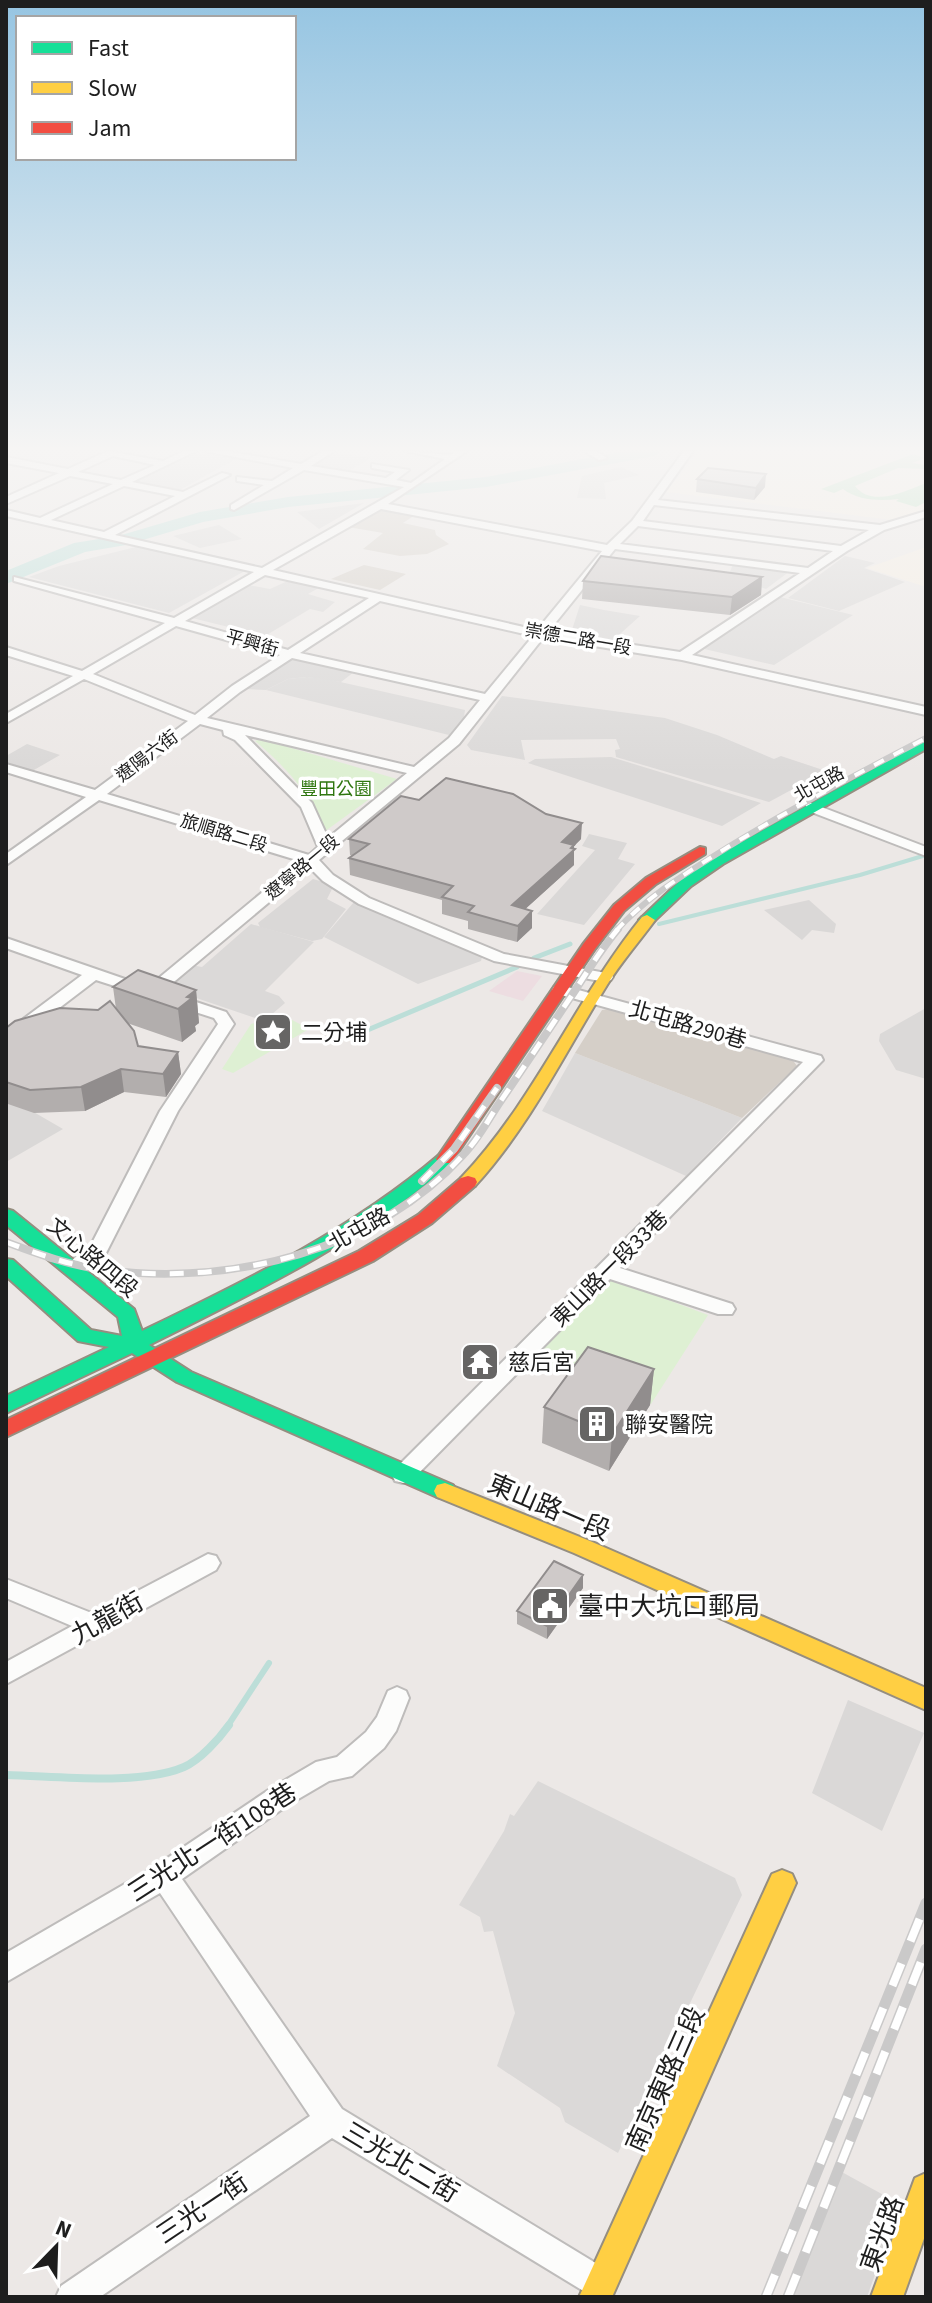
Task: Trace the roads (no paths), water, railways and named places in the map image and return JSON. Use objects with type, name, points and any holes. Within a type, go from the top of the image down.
[{"type":"main road","name":"北屯路","points":[[6,1405],[135,1345],[345,1235],[425,1179],[451,1154],[594,939],[635,894],[678,863],[926,724]]},
{"type":"main road","name":"北屯路","points":[[6,1429],[373,1252],[445,1204],[501,1146],[637,927],[687,879],[926,744]]},
{"type":"main road","name":"文心路四段","points":[[6,1215],[127,1314],[135,1345]]},
{"type":"main road","points":[[6,1265],[85,1336],[135,1345],[154,1360]]},
{"type":"main road","name":"東山路一段","points":[[154,1360],[184,1377],[403,1475],[582,1547],[926,1699]]},
{"type":"main road","name":"南京東路三段","points":[[598,2291],[782,1883]]},
{"type":"main road","name":"東光路","points":[[887,2297],[926,2189]]},
{"type":"street","name":"崇德二路一段","points":[[214,558],[541,634],[682,656],[926,711]]},
{"type":"street","points":[[6,719],[284,558]]},
{"type":"street","name":"遼寧路一段","points":[[151,993],[454,741],[603,558]]},
{"type":"street","points":[[701,558],[808,571]]},
{"type":"street","points":[[682,656],[828,558]]},
{"type":"street","name":"平興街","points":[[18,579],[290,654],[487,698]]},
{"type":"street","name":"遼陽六街","points":[[9,856],[97,795],[195,719],[378,597]]},
{"type":"street","points":[[6,651],[84,675],[240,737],[307,806],[325,847]]},
{"type":"street","points":[[195,719],[418,772]]},
{"type":"street","name":"旅順路二段","points":[[6,768],[311,860],[328,878],[364,901],[488,953],[574,971]]},
{"type":"street","points":[[811,807],[924,851]]},
{"type":"street","points":[[6,943],[220,1015],[226,1024],[169,1111],[99,1249],[72,1268]]},
{"type":"street","points":[[574,971],[605,977]]},
{"type":"street","points":[[6,1040],[93,974]]},
{"type":"street","name":"北屯路290巷","points":[[560,990],[815,1060]]},
{"type":"street","name":"東山路一段33巷","points":[[403,1475],[815,1060]]},
{"type":"street","points":[[607,1271],[725,1309]]},
{"type":"street","name":"九龍街","points":[[6,1674],[208,1563]]},
{"type":"street","points":[[6,1588],[95,1625]]},
{"type":"street","name":"三光北一街108巷","points":[[6,1968],[164,1876],[279,1797],[325,1770],[343,1768],[375,1740],[387,1723],[397,1698]]},
{"type":"street","name":"三光北二街","points":[[164,1876],[331,2120],[598,2291]]},
{"type":"street","name":"三光一街","points":[[72,2297],[331,2120]]},
{"type":"waterway","points":[[6,578],[53,558]]},
{"type":"waterway","points":[[659,924],[860,875],[926,855]]},
{"type":"waterway","points":[[534,958],[570,944]]},
{"type":"waterway","points":[[358,1034],[517,967]]},
{"type":"waterway","points":[[227,1727],[269,1663]]},
{"type":"waterway","points":[[6,1775],[122,1778],[166,1773],[196,1759],[215,1743],[229,1725]]},
{"type":"railway","points":[[616,931],[655,896],[713,856],[926,738]]},
{"type":"railway","points":[[6,1242],[92,1268],[153,1274],[251,1266],[345,1238],[388,1216],[428,1188],[473,1144],[618,929]]},
{"type":"railway","points":[[422,1181],[454,1149],[497,1088]]},
{"type":"railway","points":[[766,2297],[926,1903]]},
{"type":"railway","points":[[788,2297],[926,1949]]},
{"type":"place","name":"二分埔","points":[[273,1032]]},
{"type":"place","name":"慈后宮","points":[[480,1362]]},
{"type":"place","name":"聯安醫院","points":[[597,1424]]},
{"type":"place","name":"臺中大坑口郵局","points":[[550,1606]]},
{"type":"park label","name":"豐田公園","points":[[336,789]]}]
